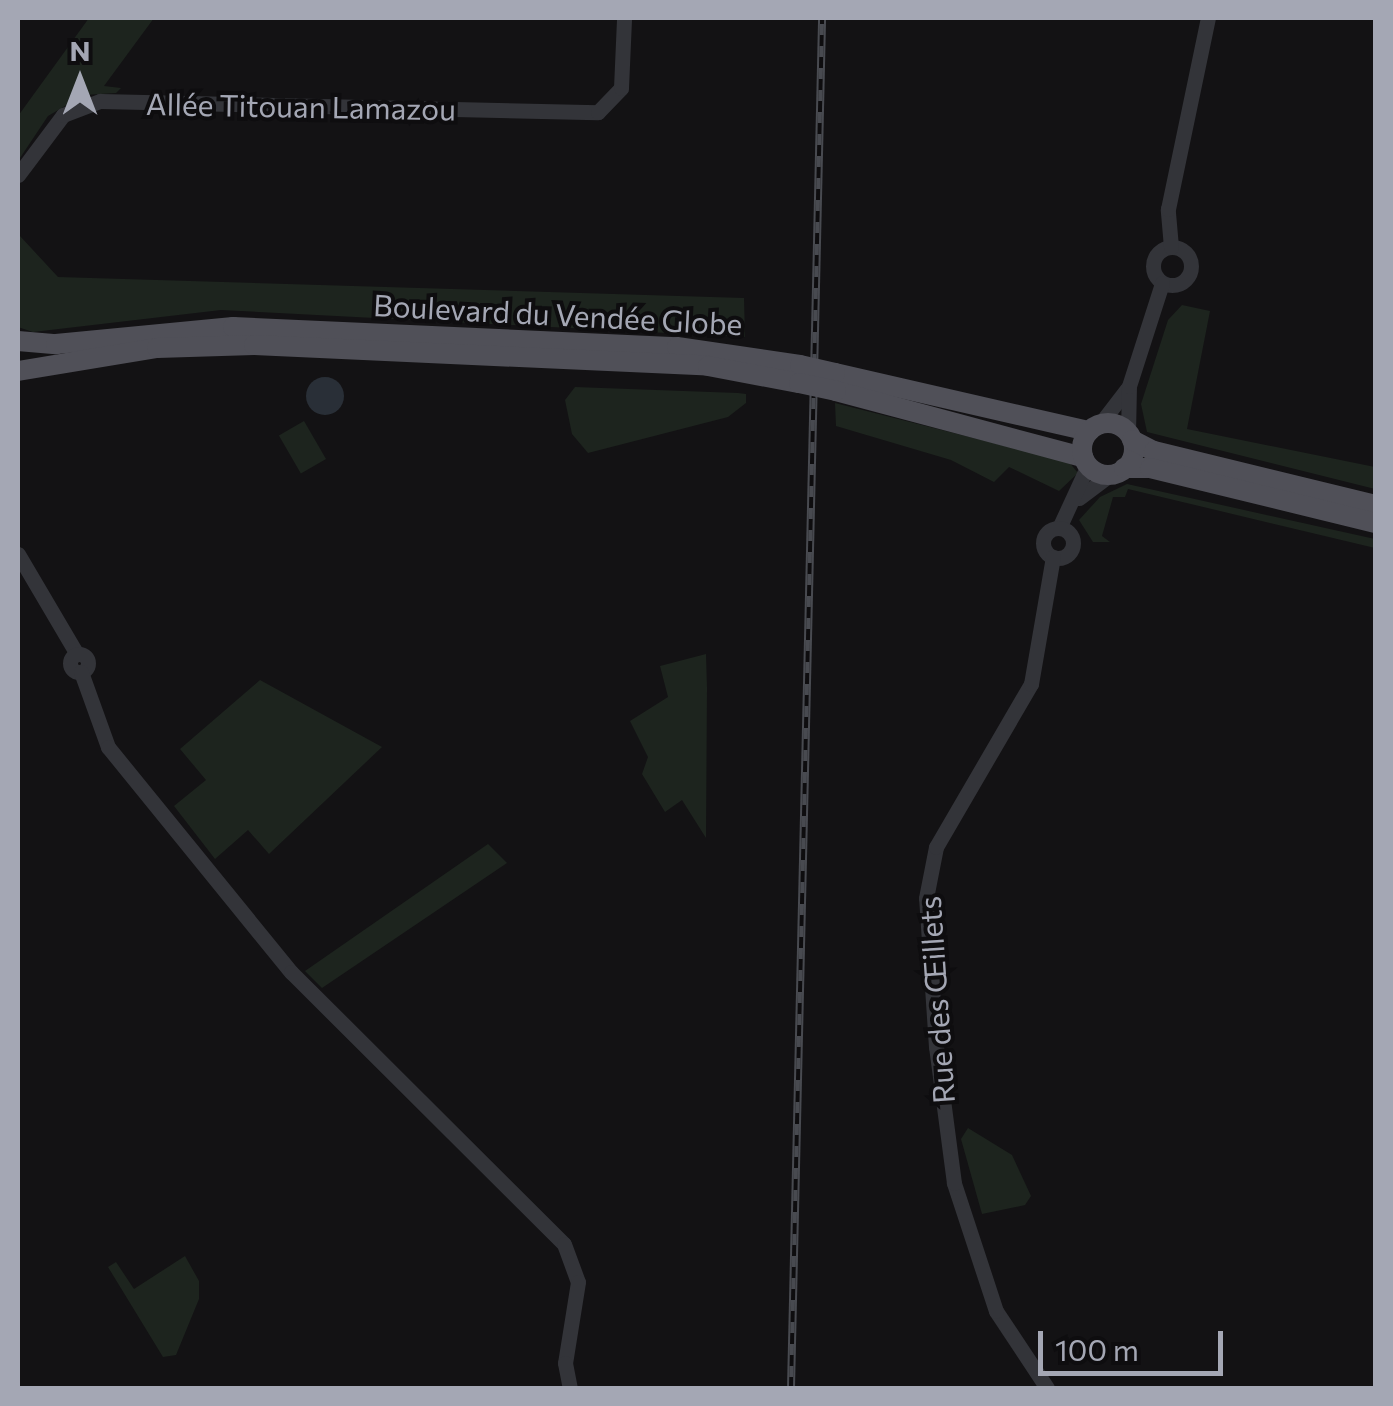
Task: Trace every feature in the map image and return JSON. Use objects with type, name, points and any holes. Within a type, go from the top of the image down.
[{"type":"main road","name":"Boulevard du Vendée Globe","points":[[18,341],[56,344],[234,327],[677,347],[836,382],[1130,436]]},
{"type":"main road","name":"Boulevard du Vendée Globe","points":[[18,371],[143,350],[254,345],[708,366],[799,374]]},
{"type":"main road","name":"Boulevard du Vendée Globe","points":[[836,382],[1118,471]]},
{"type":"main road","points":[[1086,461],[1094,428]]},
{"type":"main road","points":[[1376,505],[1154,451],[1130,436],[1118,471],[1150,468],[1376,523]]},
{"type":"street","name":"Allée Titouan Lamazou","points":[[18,174],[63,115],[100,101],[598,112],[614,100],[624,18]]},
{"type":"street","points":[[1172,247],[1168,209],[1208,18]]},
{"type":"street","points":[[1130,436],[1129,386],[1162,283],[1152,263],[1172,247]]},
{"type":"street","points":[[1162,283],[1180,284],[1191,269],[1186,254],[1172,247]]},
{"type":"street","points":[[1094,428],[1129,386]]},
{"type":"street","points":[[1076,500],[1086,461]]},
{"type":"street","points":[[1076,500],[1118,471]]},
{"type":"street","name":"Rue des Œillets","points":[[1047,1388],[996,1311],[954,1183],[936,1047],[926,898],[936,847],[1031,684],[1053,558],[1063,558],[1073,546],[1059,528],[1076,500]]},
{"type":"street","points":[[18,554],[77,654],[70,666],[82,672],[108,747],[291,972],[564,1244],[578,1293],[565,1363],[570,1388]]},
{"type":"shaded area","points":[[89,18],[154,18],[104,86],[121,88],[116,93],[84,95],[48,116],[18,161],[18,116]]},
{"type":"shaded area","points":[[20,236],[58,277],[744,298],[745,337],[221,310],[33,332],[18,327]]},
{"type":"shaded area","points":[[1182,305],[1210,311],[1187,429],[1375,467],[1375,489],[1147,432],[1141,404],[1168,320]]},
{"type":"shaded area","points":[[325,377],[338,383],[344,396],[338,409],[325,415],[312,409],[306,396],[312,383]]},
{"type":"shaded area","points":[[575,387],[738,393],[746,394],[746,403],[728,417],[588,453],[572,434],[565,400]]},
{"type":"shaded area","points":[[835,403],[1069,462],[1078,473],[1059,491],[1009,467],[994,482],[951,460],[836,426]]},
{"type":"shaded area","points":[[304,421],[326,459],[301,474],[279,436]]},
{"type":"shaded area","points":[[1127,484],[1375,539],[1375,548],[1128,489],[1125,497],[1113,497],[1102,536],[1110,542],[1093,542],[1079,520],[1100,497]]},
{"type":"shaded area","points":[[706,654],[706,838],[682,800],[665,812],[642,774],[648,757],[630,721],[668,697],[660,666]]},
{"type":"shaded area","points":[[260,680],[382,747],[269,854],[248,830],[215,859],[174,806],[206,780],[180,749]]},
{"type":"shaded area","points":[[488,844],[507,863],[322,988],[305,971]]},
{"type":"shaded area","points":[[968,1128],[1012,1155],[1031,1196],[1025,1205],[982,1214],[961,1139]]},
{"type":"shaded area","points":[[185,1256],[199,1281],[199,1299],[176,1355],[163,1357],[108,1267],[116,1262],[134,1289]]},
{"type":"railway","points":[[791,1388],[822,18]]}]
